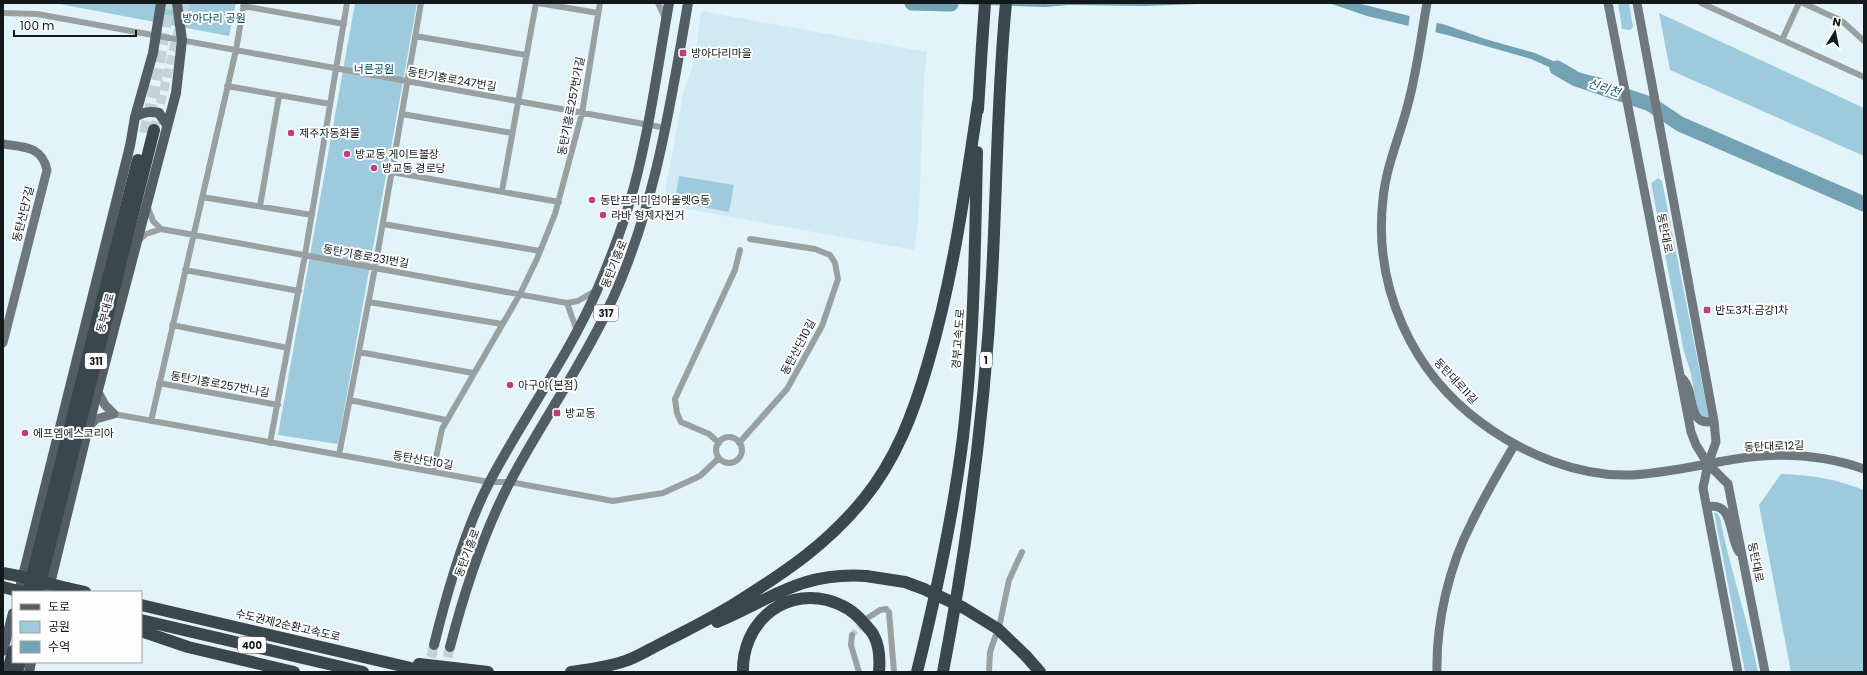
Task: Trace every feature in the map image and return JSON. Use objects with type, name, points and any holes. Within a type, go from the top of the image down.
[{"type":"highway","name":"경부고속도로","points":[[917,672],[942,559],[962,438],[971,345],[975,280],[978,103],[985,3]]},
{"type":"highway","name":"1","points":[[943,672],[963,561],[981,424],[992,277],[1002,46],[1006,3]]},
{"type":"highway","points":[[627,661],[709,619],[806,557],[847,519],[865,499],[884,471],[909,423],[938,331],[961,213],[978,103]]},
{"type":"highway","name":"동부대로","points":[[28,591],[150,132],[38,591]]},
{"type":"highway","points":[[3,573],[81,591]]},
{"type":"highway","points":[[571,672],[627,661],[722,620],[760,601],[804,582],[827,576],[866,576],[905,582],[924,589],[964,608],[998,629],[1040,672]]},
{"type":"highway","points":[[742,672],[742,659],[750,635],[760,620],[782,604],[796,600],[818,598],[840,603],[856,614],[874,636],[880,657],[879,672]]},
{"type":"highway","name":"수도권제2순환고속도로","points":[[142,605],[428,672]]},
{"type":"highway","name":"400","points":[[142,620],[363,672]]},
{"type":"highway","points":[[142,631],[188,647],[294,672]]},
{"type":"highway","points":[[8,672],[12,655]]},
{"type":"highway","points":[[359,655],[432,666],[488,672]]},
{"type":"main road","points":[[15,590],[130,146],[156,36],[161,3]]},
{"type":"main road","name":"동부대로","points":[[48,591],[88,428],[176,93],[182,40],[177,3]]},
{"type":"main road","name":"동탄기흥로","points":[[434,645],[464,543],[489,482],[577,330],[598,289],[626,213],[639,164],[647,125],[669,3]]},
{"type":"main road","name":"동탄기흥로","points":[[450,647],[471,572],[510,482],[534,438],[591,343],[622,277],[646,210],[666,128],[688,3]]},
{"type":"main road","name":"동탄대로11길","points":[[1427,3],[1409,102],[1390,162],[1382,199],[1382,243],[1392,298],[1408,337],[1421,361],[1455,402],[1470,414],[1515,444],[1571,467],[1629,475],[1673,471],[1708,464]]},
{"type":"main road","name":"동탄대로","points":[[1608,3],[1691,432],[1696,445],[1708,464],[1728,484],[1765,672]]},
{"type":"main road","name":"동탄대로","points":[[1637,3],[1714,421],[1716,442],[1708,464],[1703,488],[1738,672]]},
{"type":"main road","points":[[136,117],[145,112],[159,113],[167,126]]},
{"type":"main road","name":"동탄산단7길","points":[[3,144],[29,148],[40,154],[45,161],[47,170],[3,344]]},
{"type":"main road","points":[[1680,377],[1688,385],[1696,418],[1701,422],[1714,421]]},
{"type":"main road","points":[[98,392],[105,406],[114,414]]},
{"type":"main road","points":[[88,428],[96,419],[114,414]]},
{"type":"main road","points":[[1437,672],[1439,634],[1451,575],[1471,522],[1515,444]]},
{"type":"main road","name":"동탄대로12길","points":[[1708,464],[1749,457],[1788,455],[1818,458],[1864,469]]},
{"type":"main road","points":[[1707,507],[1715,506],[1722,508],[1727,514],[1734,544],[1743,559]]},
{"type":"main road","points":[[3,651],[12,617]]},
{"type":"street","name":"동탄기흥로257번나길","points":[[270,443],[299,291],[347,3]]},
{"type":"street","points":[[339,455],[369,302],[421,3]]},
{"type":"street","points":[[502,192],[526,54],[537,3],[598,13]]},
{"type":"street","name":"동탄기흥로257번가길","points":[[434,472],[442,429],[446,420],[520,294],[540,251],[559,202],[582,113],[600,3]]},
{"type":"street","points":[[658,3],[666,20]]},
{"type":"street","points":[[1701,3],[1864,77]]},
{"type":"street","points":[[1782,40],[1799,3]]},
{"type":"street","points":[[1802,3],[1842,21],[1864,41]]},
{"type":"street","points":[[151,421],[236,50],[244,5],[344,24]]},
{"type":"street","name":"동탄기흥로247번길","points":[[3,13],[37,14],[666,128]]},
{"type":"street","points":[[415,36],[526,54]]},
{"type":"street","points":[[227,86],[330,104]]},
{"type":"street","points":[[260,206],[279,96]]},
{"type":"street","points":[[402,114],[512,133]]},
{"type":"street","points":[[392,172],[559,202]]},
{"type":"street","points":[[202,197],[312,215]]},
{"type":"street","points":[[137,242],[146,234],[161,229],[153,221],[149,214],[147,202]]},
{"type":"street","points":[[383,224],[540,251]]},
{"type":"street","name":"동탄기흥로231번길","points":[[161,229],[567,302]]},
{"type":"street","name":"동탄산단10길","points":[[739,443],[787,389],[822,326],[838,279],[835,263],[830,255],[816,249],[750,239]]},
{"type":"street","points":[[718,443],[709,434],[681,422],[677,413],[675,399],[735,270],[740,250]]},
{"type":"street","points":[[185,270],[299,291]]},
{"type":"street","points":[[577,330],[567,302],[578,301],[598,289]]},
{"type":"street","points":[[369,302],[502,324]]},
{"type":"street","points":[[172,325],[288,348]]},
{"type":"street","points":[[359,352],[473,373]]},
{"type":"street","name":"동탄기흥로257번나길","points":[[159,383],[278,405]]},
{"type":"street","points":[[350,400],[446,420]]},
{"type":"street","name":"동탄산단10길","points":[[114,414],[489,482],[510,482],[613,501],[663,493],[700,476],[719,458]]},
{"type":"street","points":[[729,438],[739,443],[742,451],[738,459],[734,462],[726,462],[719,458],[716,450],[718,443],[729,438]]},
{"type":"street","points":[[989,672],[990,652],[1000,623],[1009,580],[1022,552]]},
{"type":"street","points":[[866,619],[880,610],[886,609],[889,612],[894,672]]},
{"type":"street","points":[[852,635],[851,645],[859,672]]},
{"type":"shaded area","points":[[701,11],[927,52],[924,78],[919,212],[914,250],[675,207],[665,191],[684,90],[695,60]]},
{"type":"green space","name":"방아다리 공원","points":[[54,3],[236,3],[229,36]]},
{"type":"green space","name":"너른공원","points":[[355,3],[417,3],[338,444],[278,435]]},
{"type":"green space","points":[[1618,3],[1629,3],[1633,27],[1630,30],[1622,29]]},
{"type":"green space","points":[[1659,13],[1864,108],[1864,156],[1670,70]]},
{"type":"green space","points":[[679,176],[734,185],[729,212],[675,202]]},
{"type":"green space","points":[[1658,178],[1662,181],[1709,418],[1704,417],[1698,412],[1690,370],[1684,352],[1651,183]]},
{"type":"green space","points":[[1781,474],[1823,478],[1864,490],[1864,672],[1791,672],[1759,505]]},
{"type":"green space","points":[[1714,512],[1718,514],[1720,518],[1758,672],[1745,672]]},
{"type":"water","points":[[922,3],[1225,3],[1145,6],[1068,5],[1045,7]]},
{"type":"water","points":[[1329,3],[1357,3],[1446,25],[1485,39],[1535,53],[1580,73],[1639,87],[1639,95],[1576,79],[1531,59],[1447,35],[1367,16]]},
{"type":"pier","points":[[1410,14],[1437,21],[1435,34],[1408,28]]},
{"type":"pier","points":[[1602,76],[1639,85],[1641,95],[1638,97],[1604,88]]},
{"type":"waterway","name":"신리천","points":[[912,3],[951,4]]},
{"type":"waterway","name":"신리천","points":[[1557,68],[1576,79],[1650,104],[1680,124],[1864,204]]},
{"type":"tunnel","points":[[145,133],[153,97],[169,3]]},
{"type":"tunnel","points":[[154,130],[185,3]]},
{"type":"tunnel","points":[[852,635],[865,621]]},
{"type":"tunnel","points":[[428,672],[434,645]]},
{"type":"tunnel","points":[[444,672],[450,647]]},
{"type":"place","name":"방아다리마을","points":[[683,53]]},
{"type":"place","name":"제주자동화물","points":[[291,133]]},
{"type":"place","name":"방교동 게이트볼장","points":[[347,154]]},
{"type":"place","name":"방교동 경로당","points":[[374,168]]},
{"type":"place","name":"동탄프리미엄아울렛G동","points":[[592,200]]},
{"type":"place","name":"라바 형제자전거","points":[[603,215]]},
{"type":"place","name":"반도3차.금강1차","points":[[1707,310]]},
{"type":"place","name":"아구야(본점)","points":[[510,385]]},
{"type":"place","name":"방교동","points":[[557,413]]},
{"type":"place","name":"에프엠에스코리아","points":[[25,433]]}]
